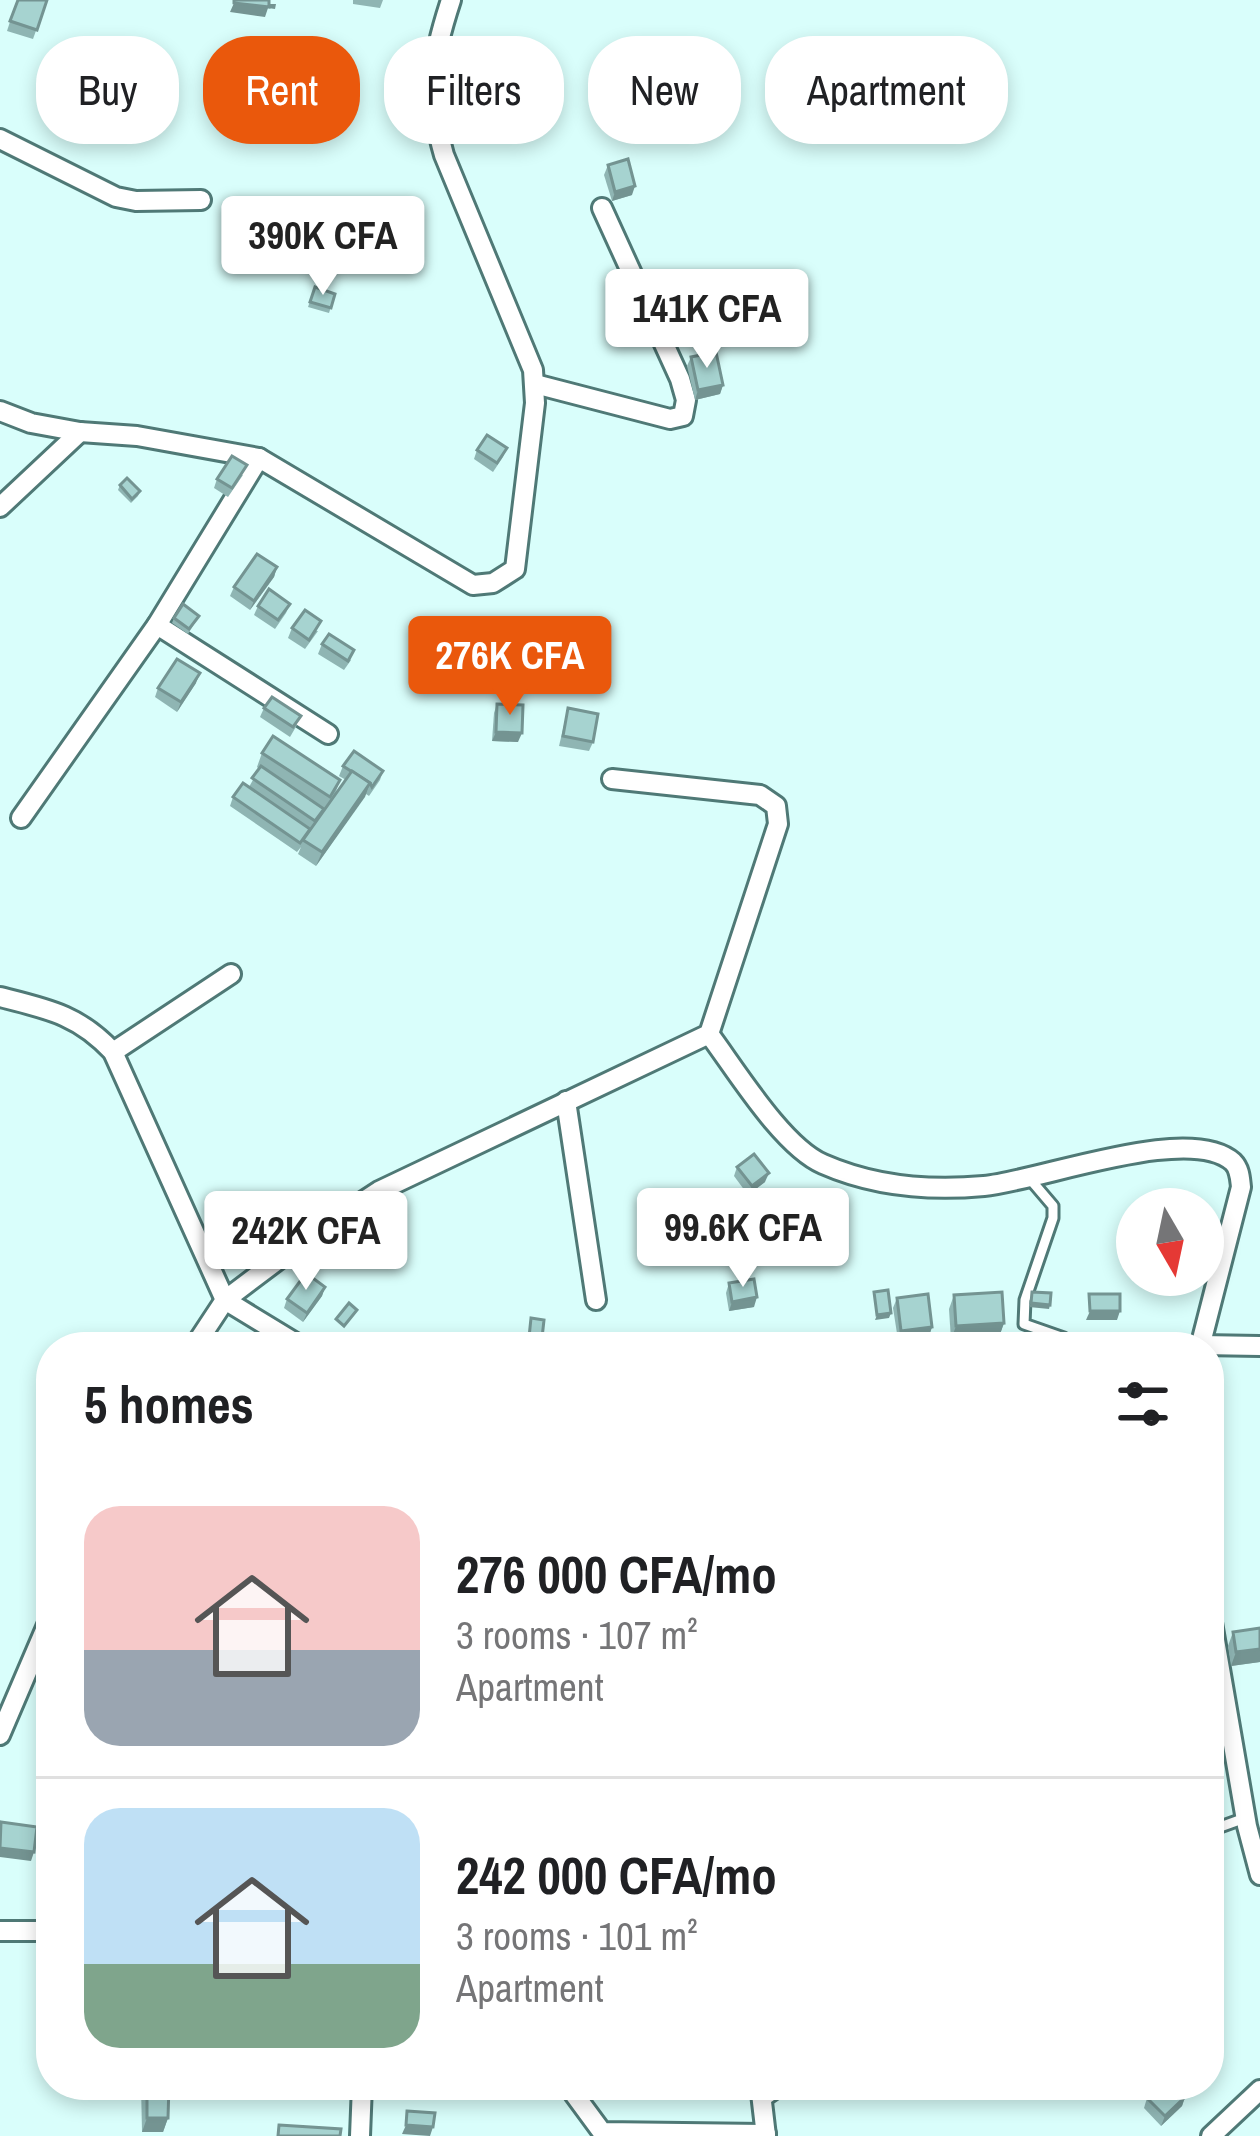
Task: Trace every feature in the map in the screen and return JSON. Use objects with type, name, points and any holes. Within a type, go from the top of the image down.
[{"type":"street","points":[[0,411],[31,423],[80,432],[137,436],[259,458],[473,585],[493,583],[515,569],[535,384],[526,349],[436,127],[433,55],[451,0]]},
{"type":"street","points":[[0,139],[116,197],[200,200]]},
{"type":"street","points":[[535,384],[670,418],[683,416],[686,400],[680,379],[602,208]]},
{"type":"street","points":[[0,507],[80,432]]},
{"type":"street","points":[[21,818],[157,625],[259,458]]},
{"type":"street","points":[[157,625],[328,734]]},
{"type":"street","points":[[204,1332],[224,1300],[379,1191],[709,1034],[778,824],[776,806],[760,795],[612,779]]},
{"type":"street","points":[[113,1052],[231,974]]},
{"type":"street","points":[[0,997],[89,1026],[113,1052],[224,1300],[277,1332]]},
{"type":"street","points":[[709,1034],[776,1124],[817,1162],[868,1180],[928,1187],[983,1186],[1168,1145],[1231,1160],[1238,1168],[1241,1187],[1204,1332]]},
{"type":"street","points":[[566,1101],[596,1300]]},
{"type":"street","points":[[1224,1346],[1260,1346]]},
{"type":"street","points":[[1,1730],[36,1650]]},
{"type":"street","points":[[1224,1694],[1245,1818],[1260,1875]]},
{"type":"street","points":[[0,1931],[36,1931]]},
{"type":"street","points":[[1210,2136],[1260,2090]]},
{"type":"street","points":[[360,2136],[361,2100]]},
{"type":"street","points":[[578,2100],[602,2132],[766,2135],[762,2100]]},
{"type":"lane","points":[[1030,1179],[1053,1206],[1053,1218],[1025,1300],[1024,1324],[1049,1332]]},
{"type":"lane","points":[[1224,1826],[1245,1818]]},
{"type":"building","points":[[18,0],[47,0],[37,30],[10,21]]},
{"type":"building","points":[[269,0],[269,7],[234,3]]},
{"type":"building","points":[[628,159],[635,186],[615,192],[608,165]]},
{"type":"building","points":[[382,223],[405,224],[404,249],[380,248]]},
{"type":"building","points":[[315,287],[335,294],[331,308],[310,302]]},
{"type":"building","points":[[716,352],[723,385],[698,390],[691,357]]},
{"type":"building","points":[[487,435],[507,448],[497,463],[477,450]]},
{"type":"building","points":[[232,456],[247,465],[232,488],[217,479]]},
{"type":"building","points":[[127,478],[140,491],[132,499],[120,485]]},
{"type":"building","points":[[257,554],[277,567],[254,601],[234,587]]},
{"type":"building","points":[[269,589],[290,604],[278,620],[258,606]]},
{"type":"building","points":[[183,604],[199,616],[189,629],[174,618]]},
{"type":"building","points":[[305,610],[321,621],[309,640],[292,628]]},
{"type":"building","points":[[329,634],[354,650],[348,661],[322,644]]},
{"type":"building","points":[[177,659],[200,673],[181,702],[158,688]]},
{"type":"building","points":[[272,697],[301,716],[293,727],[264,708]]},
{"type":"building","points":[[497,704],[523,705],[522,733],[496,732]]},
{"type":"building","points":[[568,708],[598,714],[593,742],[563,736]]},
{"type":"building","points":[[273,736],[340,780],[330,797],[262,753]]},
{"type":"building","points":[[354,751],[383,771],[372,787],[343,766]]},
{"type":"building","points":[[261,766],[324,809],[315,821],[252,778]]},
{"type":"building","points":[[352,771],[370,783],[322,852],[303,840]]},
{"type":"building","points":[[243,783],[310,829],[300,843],[233,797]]},
{"type":"building","points":[[754,1154],[769,1173],[752,1186],[737,1167]]},
{"type":"building","points":[[306,1273],[325,1287],[307,1313],[287,1299]]},
{"type":"building","points":[[754,1279],[757,1297],[732,1302],[729,1283]]},
{"type":"building","points":[[888,1290],[891,1313],[877,1315],[874,1292]]},
{"type":"building","points":[[1002,1292],[1004,1323],[956,1326],[954,1295]]},
{"type":"building","points":[[1032,1292],[1051,1293],[1050,1305],[1031,1303]]},
{"type":"building","points":[[928,1294],[932,1327],[901,1331],[897,1298]]},
{"type":"building","points":[[1089,1294],[1120,1296],[1120,1311],[1090,1311]]},
{"type":"building","points":[[349,1303],[357,1310],[344,1326],[336,1319]]},
{"type":"building","points":[[531,1318],[544,1320],[543,1332],[530,1332]]},
{"type":"building","points":[[1260,1628],[1260,1649],[1236,1652],[1233,1632]]},
{"type":"building","points":[[1,1822],[36,1827],[34,1852],[0,1848]]},
{"type":"building","points":[[147,2100],[169,2100],[168,2118],[147,2118]]},
{"type":"building","points":[[1149,2100],[1182,2100],[1165,2116]]},
{"type":"building","points":[[407,2111],[435,2113],[433,2127],[406,2125]]},
{"type":"building","points":[[279,2125],[341,2129],[340,2136],[278,2136]]}]
